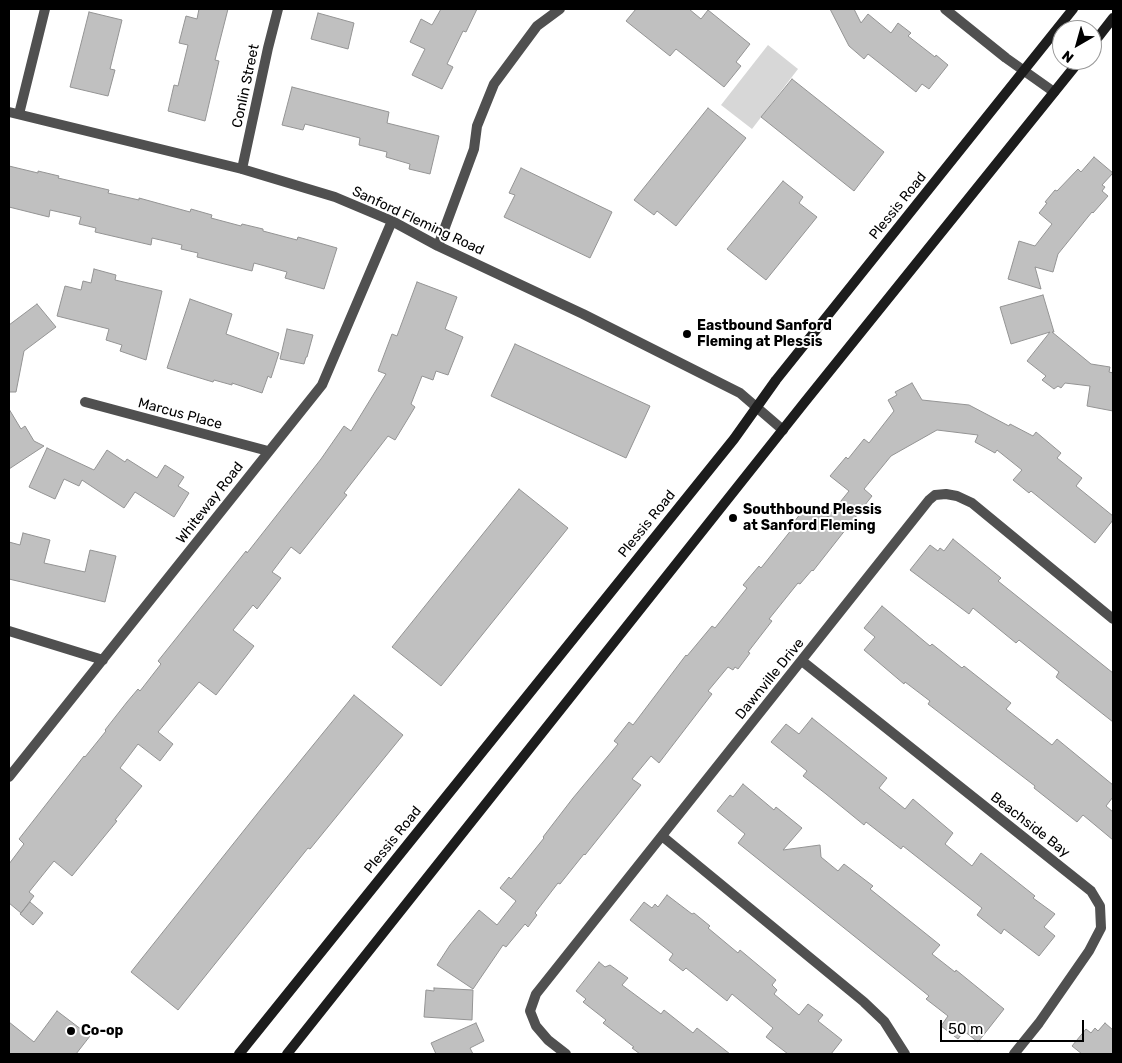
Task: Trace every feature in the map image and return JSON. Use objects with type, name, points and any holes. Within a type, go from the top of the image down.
[{"type":"main road","name":"Plessis Road","points":[[239,1054],[757,408],[776,380],[1073,9]]},
{"type":"main road","points":[[1102,32],[1113,18]]},
{"type":"main road","points":[[286,1054],[1072,70]]},
{"type":"street","points":[[14,113],[44,9]]},
{"type":"street","name":"Conlin Street","points":[[242,169],[278,9]]},
{"type":"street","points":[[438,246],[474,149],[477,126],[494,84],[537,26],[560,9]]},
{"type":"street","points":[[945,9],[1006,58],[1054,92]]},
{"type":"street","name":"Sanford Fleming Road","points":[[14,113],[242,169],[335,197],[392,221],[438,246],[582,314],[740,393],[783,430]]},
{"type":"street","name":"Whiteway Road","points":[[9,777],[268,451],[322,386],[392,221]]},
{"type":"street","name":"Marcus Place","points":[[85,402],[268,451]]},
{"type":"street","name":"Dawnville Drive","points":[[566,1054],[548,1040],[536,1026],[530,1010],[536,994],[924,505],[935,495],[957,496],[972,503],[1113,619]]},
{"type":"street","points":[[9,631],[103,660]]},
{"type":"street","name":"Beachside Bay","points":[[802,661],[1091,891],[1100,906],[1101,928],[1089,951],[1040,1023],[1014,1054]]},
{"type":"street","points":[[662,836],[864,1002],[884,1021],[905,1054]]},
{"type":"shaded area","points":[[768,45],[798,69],[752,129],[721,105]]},
{"type":"building","points":[[199,9],[228,9],[215,60],[219,61],[205,121],[168,111],[174,85],[178,86],[188,45],[179,43],[186,16],[197,19]]},
{"type":"building","points":[[441,9],[477,9],[466,32],[463,31],[447,64],[453,67],[442,89],[412,75],[425,49],[410,42],[421,19],[432,25]]},
{"type":"building","points":[[636,9],[689,9],[701,19],[708,10],[750,44],[736,62],[741,66],[724,87],[676,49],[670,56],[626,21]]},
{"type":"building","points":[[830,9],[854,9],[861,23],[868,14],[891,33],[898,23],[911,33],[908,36],[948,65],[929,89],[922,84],[916,92],[868,54],[864,59],[849,46]]},
{"type":"building","points":[[89,12],[122,20],[110,69],[115,70],[108,96],[70,87]]},
{"type":"building","points":[[318,13],[354,23],[348,49],[311,39]]},
{"type":"building","points":[[792,79],[884,152],[854,191],[761,117]]},
{"type":"building","points":[[292,87],[389,112],[387,123],[439,136],[430,174],[409,169],[410,164],[386,157],[387,152],[359,145],[360,138],[305,124],[303,130],[282,125]]},
{"type":"building","points":[[708,108],[746,138],[676,226],[657,211],[654,215],[634,200]]},
{"type":"building","points":[[1094,157],[1113,173],[1102,185],[1105,187],[1102,191],[1108,196],[1092,212],[1058,254],[1053,272],[1035,267],[1041,289],[1008,279],[1019,241],[1035,246],[1052,224],[1039,213],[1047,203],[1045,202],[1078,169],[1081,172]]},
{"type":"building","points":[[9,166],[59,176],[58,178],[109,190],[108,193],[139,200],[139,198],[190,212],[191,209],[212,215],[211,218],[241,226],[242,224],[263,229],[263,231],[297,240],[298,237],[337,248],[324,289],[285,278],[287,272],[254,263],[252,271],[197,257],[198,253],[181,249],[182,245],[152,238],[151,245],[95,232],[96,228],[79,224],[81,217],[50,210],[49,217],[9,207]]},
{"type":"building","points":[[521,168],[612,212],[590,258],[504,217],[515,195],[509,193]]},
{"type":"building","points":[[783,181],[803,197],[799,203],[817,217],[766,280],[727,249]]},
{"type":"building","points":[[94,269],[116,275],[115,280],[162,291],[146,360],[120,351],[122,345],[106,340],[109,329],[57,316],[65,286],[81,290],[83,281],[91,283]]},
{"type":"building","points":[[417,282],[457,297],[445,329],[463,337],[448,375],[436,371],[433,380],[422,376],[411,404],[415,407],[395,440],[388,436],[344,493],[347,495],[300,554],[291,547],[272,572],[281,578],[257,609],[253,605],[233,630],[254,646],[216,695],[199,682],[158,732],[173,744],[160,761],[138,744],[120,768],[142,786],[115,820],[117,821],[72,876],[54,861],[29,892],[34,896],[21,913],[9,903],[9,864],[24,844],[19,839],[127,702],[138,689],[140,691],[161,664],[158,661],[246,551],[247,553],[321,459],[344,426],[351,431],[386,374],[378,371],[392,334],[397,336]]},
{"type":"building","points":[[1043,295],[1054,332],[1052,332],[1091,364],[1110,367],[1109,372],[1113,373],[1113,411],[1087,406],[1090,386],[1065,383],[1061,388],[1058,386],[1054,389],[1042,380],[1046,376],[1027,361],[1050,332],[1011,344],[1000,307]]},
{"type":"building","points":[[190,299],[232,314],[226,334],[279,353],[271,378],[268,376],[262,393],[232,383],[232,385],[214,380],[213,382],[167,368]]},
{"type":"building","points":[[37,304],[56,327],[24,351],[16,392],[9,392],[9,325]]},
{"type":"building","points":[[287,329],[313,335],[304,364],[280,359]]},
{"type":"building","points":[[515,344],[650,406],[626,458],[491,396]]},
{"type":"building","points":[[912,383],[922,400],[969,405],[1033,436],[1036,432],[1061,453],[1057,458],[1082,478],[1076,486],[1113,516],[1113,520],[1095,543],[1031,491],[1029,493],[1013,480],[1022,470],[997,450],[995,453],[975,442],[978,435],[937,430],[891,456],[864,489],[872,496],[813,571],[800,584],[798,583],[769,619],[772,621],[748,652],[750,653],[738,669],[735,667],[733,670],[728,667],[708,691],[712,694],[659,763],[651,756],[632,779],[641,785],[585,855],[560,884],[558,883],[535,913],[537,915],[528,927],[525,924],[506,947],[503,945],[473,989],[437,965],[450,945],[479,910],[497,925],[516,901],[500,888],[509,877],[511,879],[573,798],[618,744],[614,741],[629,722],[633,725],[686,655],[712,626],[715,628],[747,588],[743,585],[759,566],[761,568],[792,529],[790,527],[805,508],[810,512],[815,506],[828,517],[849,491],[830,476],[846,457],[848,459],[864,439],[869,443],[894,411],[888,400],[897,395],[895,392]]},
{"type":"building","points":[[9,409],[21,429],[25,426],[34,441],[44,446],[9,469]]},
{"type":"building","points":[[47,448],[94,470],[107,450],[125,462],[127,459],[157,478],[165,465],[184,477],[178,486],[189,493],[174,517],[135,492],[124,508],[82,480],[79,486],[64,479],[55,499],[29,487]]},
{"type":"building","points":[[519,489],[568,528],[441,686],[392,647]]},
{"type":"building","points":[[23,533],[50,540],[44,563],[85,572],[90,550],[116,556],[105,602],[9,579],[9,542],[20,545]]},
{"type":"building","points":[[953,539],[1001,578],[998,581],[1113,673],[1113,722],[1056,677],[1059,672],[1019,640],[1016,643],[973,608],[969,614],[910,570],[930,545],[938,551],[940,548],[944,551]]},
{"type":"building","points":[[882,606],[930,646],[932,644],[962,668],[964,666],[1011,703],[1006,709],[1052,745],[1057,739],[1113,785],[1113,797],[1106,806],[1113,812],[1113,840],[1083,815],[1077,822],[1034,788],[1035,786],[928,704],[930,701],[905,682],[904,684],[864,650],[875,637],[864,628]]},
{"type":"building","points":[[354,695],[403,735],[310,849],[308,848],[178,1010],[131,972]]},
{"type":"building","points":[[812,718],[887,778],[879,788],[905,809],[913,799],[953,833],[945,844],[972,866],[981,853],[1035,896],[1033,898],[1055,914],[1044,927],[1055,936],[1039,956],[1004,929],[1001,934],[977,915],[982,908],[903,846],[901,849],[866,822],[864,825],[803,776],[807,771],[771,742],[786,724],[799,734]]},
{"type":"building","points":[[743,784],[774,810],[776,807],[802,828],[783,850],[820,845],[821,857],[838,871],[844,864],[873,886],[870,889],[940,945],[932,954],[955,972],[956,970],[1004,1009],[978,1042],[964,1031],[958,1039],[941,1026],[948,1016],[926,999],[929,996],[738,843],[745,834],[717,811],[730,795],[733,797]]},
{"type":"building","points":[[667,895],[692,914],[694,913],[710,926],[708,928],[738,953],[740,950],[776,980],[772,985],[777,990],[774,994],[799,1015],[808,1004],[823,1015],[818,1021],[842,1040],[831,1054],[788,1054],[766,1037],[773,1028],[732,994],[727,1001],[686,968],[683,971],[669,960],[673,954],[630,920],[644,902],[652,908],[655,904],[658,907]]},
{"type":"building","points":[[30,902],[43,913],[33,925],[20,914]]},
{"type":"building","points":[[599,962],[605,967],[610,965],[628,978],[622,985],[661,1014],[664,1010],[693,1033],[697,1028],[730,1054],[640,1054],[632,1048],[634,1047],[603,1023],[606,1020],[583,1002],[586,999],[576,991]]},
{"type":"building","points":[[434,988],[473,990],[472,1020],[424,1017],[426,990],[434,991]]},
{"type":"building","points":[[57,1011],[90,1036],[76,1054],[9,1054],[9,1022],[34,1042]]},
{"type":"building","points":[[476,1023],[484,1041],[470,1048],[473,1054],[436,1054],[431,1043]]},
{"type":"building","points":[[1105,1023],[1113,1030],[1113,1054],[1082,1054],[1072,1046],[1086,1029],[1091,1033],[1095,1028],[1098,1031]]},
{"type":"place","name":"Eastbound Sanford Fleming at Plessis","points":[[687,334]]},
{"type":"place","name":"Southbound Plessis at Sanford Fleming","points":[[733,518]]},
{"type":"place","name":"Co-op","points":[[71,1031]]}]
